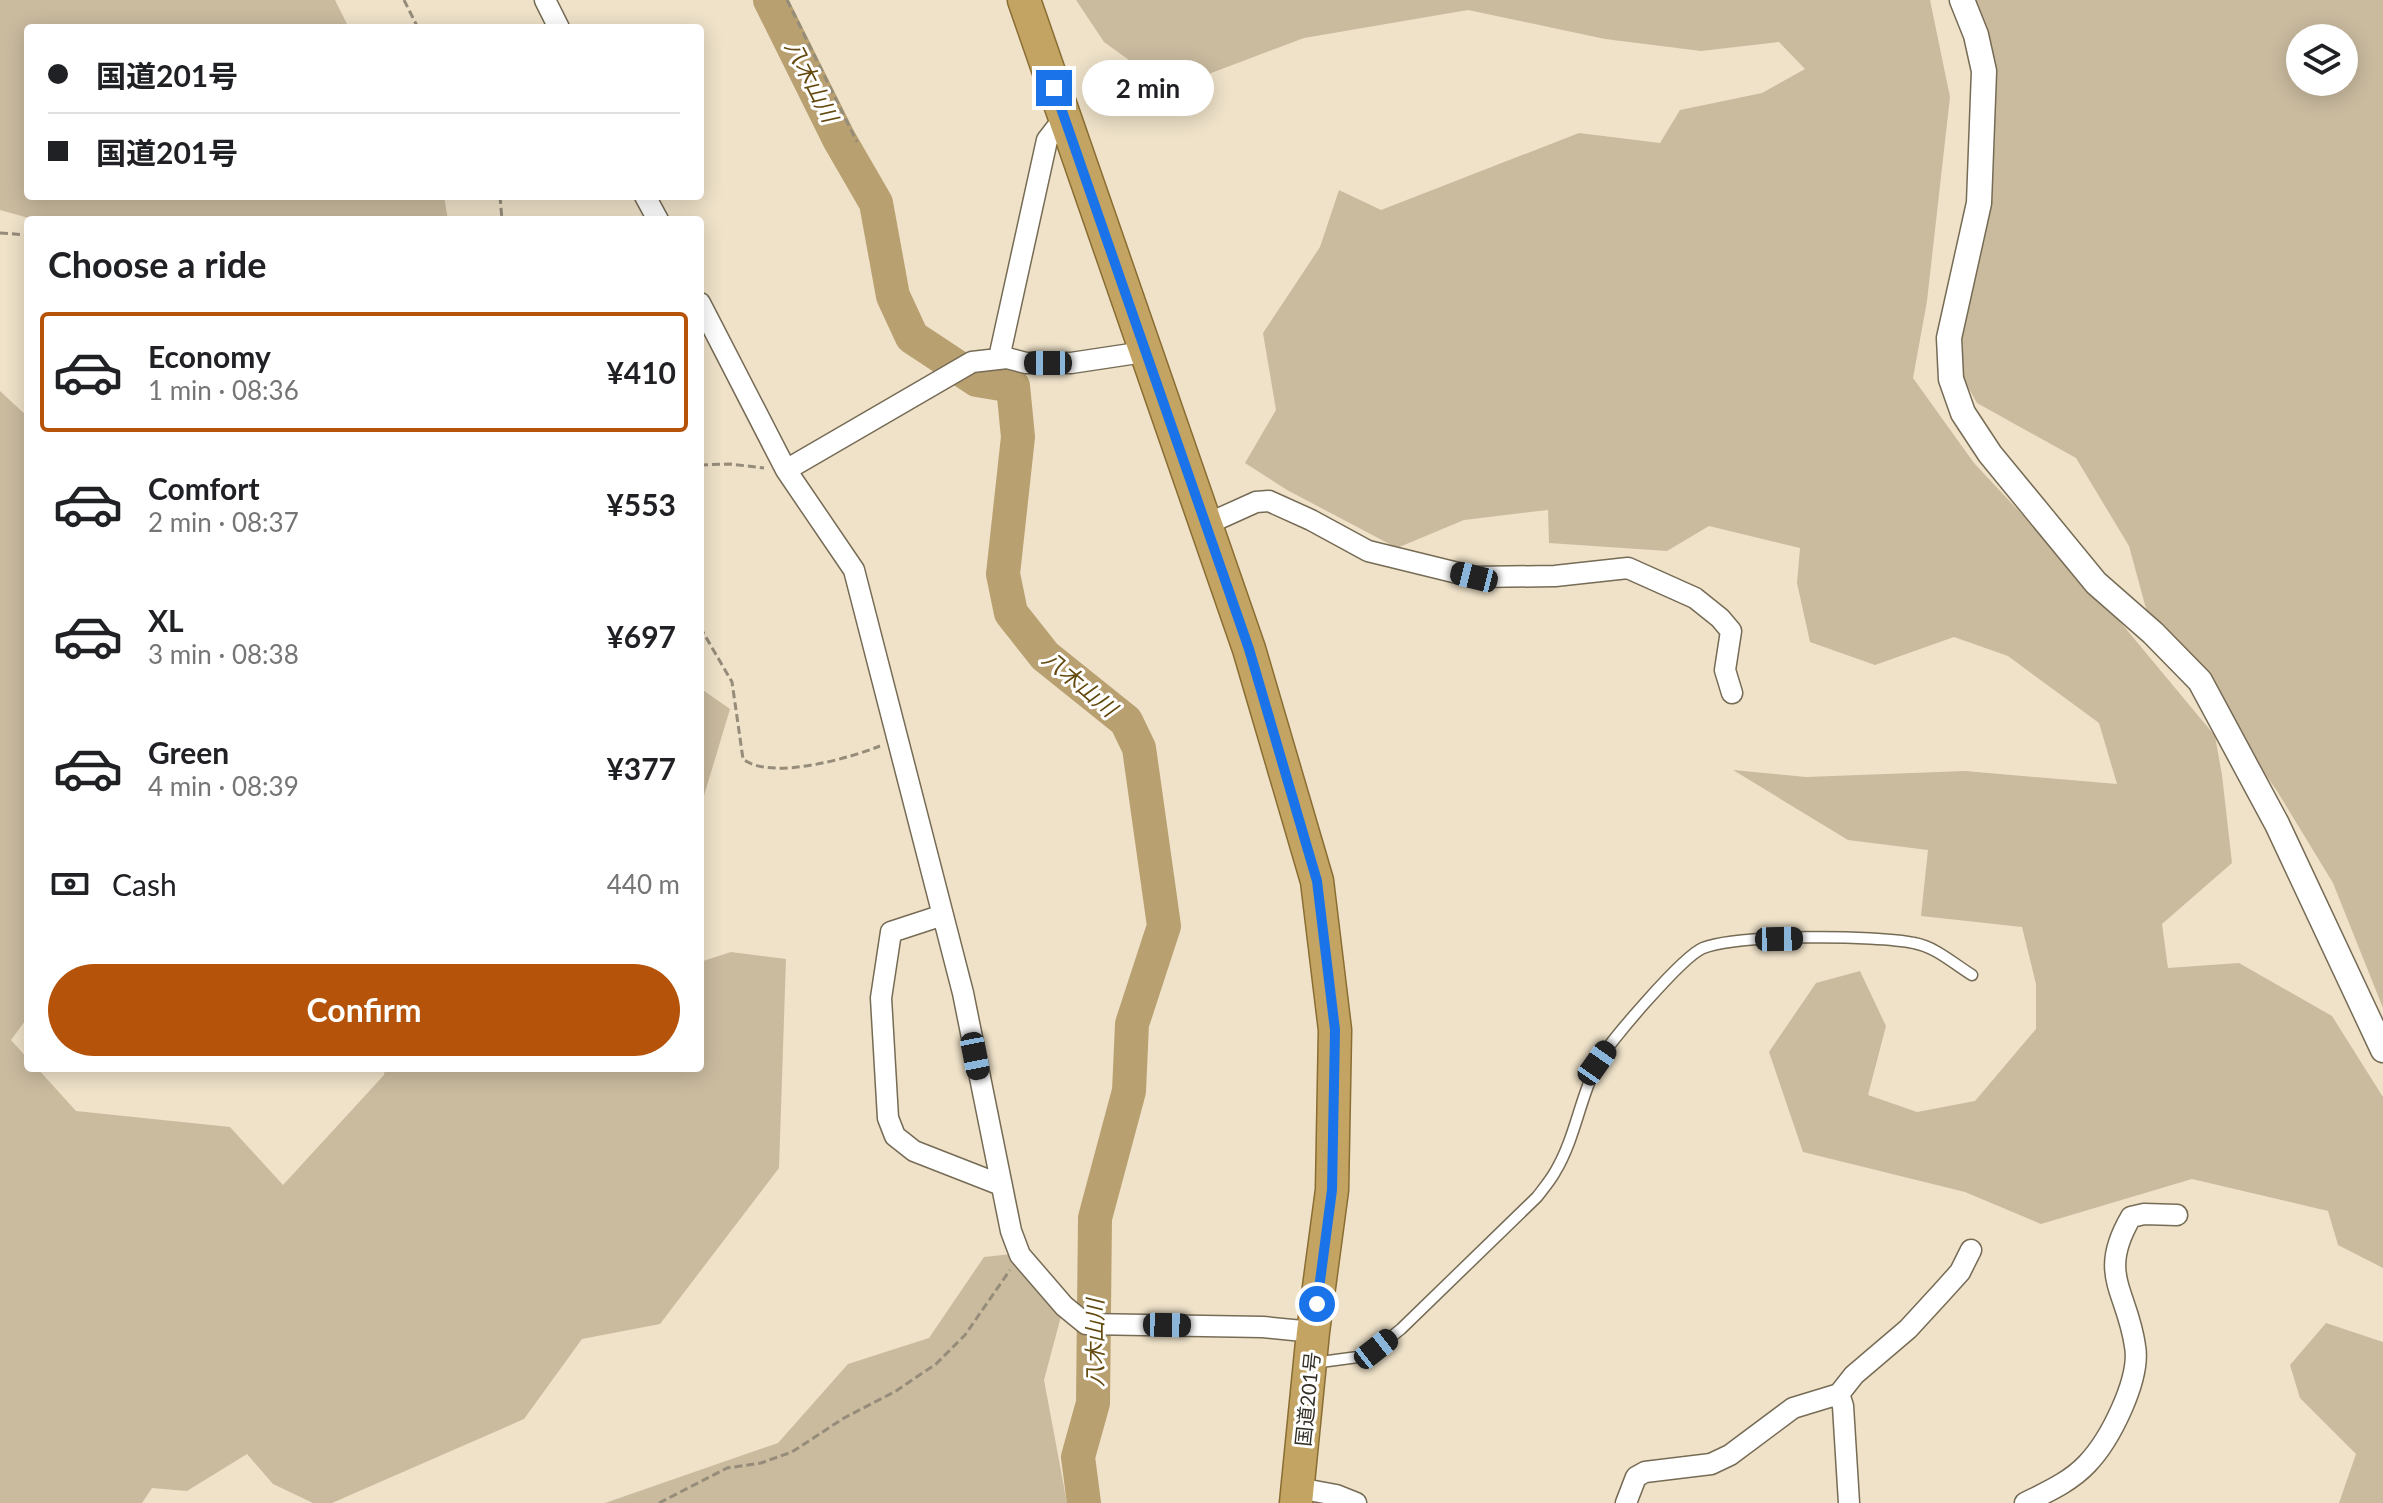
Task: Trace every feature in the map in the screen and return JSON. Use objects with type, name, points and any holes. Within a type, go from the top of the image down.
[{"type":"highway","name":"国道201号","points":[[1024,0],[1249,649],[1317,881],[1335,1030],[1332,1190],[1297,1495]]},
{"type":"street","points":[[545,0],[557,24]]},
{"type":"street","points":[[1962,0],[1976,35],[1984,71],[1979,203],[1949,338],[1951,379],[1963,413],[1990,454],[2096,583],[2153,633],[2200,681],[2277,824],[2383,1050]]},
{"type":"street","points":[[999,358],[1047,140],[1064,118]]},
{"type":"street","points":[[704,311],[786,470],[854,570],[963,993],[1011,1231],[1020,1255],[1064,1306],[1095,1324],[1263,1327],[1312,1348]]},
{"type":"street","points":[[786,470],[972,362],[999,358],[1026,363],[1071,363],[1144,352]]},
{"type":"street","points":[[1205,525],[1256,502],[1269,501],[1368,551],[1474,577],[1555,576],[1628,568],[1695,598],[1731,631],[1725,670],[1732,693]]},
{"type":"street","points":[[943,915],[891,932],[881,998],[888,1118],[895,1136],[914,1151],[1001,1185]]},
{"type":"street","points":[[2025,1503],[2056,1488],[2088,1463],[2116,1421],[2134,1375],[2136,1348],[2114,1269],[2118,1240],[2131,1217],[2144,1214],[2177,1215]]},
{"type":"street","points":[[1626,1503],[1636,1477],[1645,1472],[1711,1464],[1730,1455],[1793,1408],[1839,1394],[1854,1375],[1908,1329],[1942,1292],[1960,1272],[1971,1250]]},
{"type":"street","points":[[1839,1394],[1843,1406],[1849,1503]]},
{"type":"street","points":[[1297,1495],[1336,1495],[1356,1503]]},
{"type":"lane","points":[[1312,1348],[1358,1357],[1376,1349],[1401,1329],[1537,1197],[1556,1172],[1597,1063],[1643,1006],[1700,949],[1722,943],[1779,939],[1873,938],[1916,943],[1943,955],[1972,975]]},
{"type":"path","points":[[404,0],[416,24]]},
{"type":"path","points":[[787,0],[857,142]]},
{"type":"path","points":[[0,233],[24,235]]},
{"type":"path","points":[[704,465],[730,464],[786,470]]},
{"type":"path","points":[[704,634],[732,682],[743,759],[749,764],[787,768],[830,762],[899,740]]},
{"type":"path","points":[[659,1503],[727,1468],[761,1463],[792,1452],[936,1364],[965,1335],[1020,1255]]},
{"type":"shaded area","points":[[0,0],[335,0],[347,24],[24,24],[24,200],[445,200],[447,216],[24,217],[0,210]]},
{"type":"shaded area","points":[[1076,0],[1930,0],[1950,97],[1927,301],[1913,378],[1974,463],[2102,600],[2215,736],[2232,863],[2162,924],[2168,968],[2239,963],[2332,1016],[2383,1097],[2383,1268],[2338,1245],[2328,1211],[2192,1179],[2041,1224],[1965,1192],[1803,1152],[1769,1052],[1816,983],[1860,971],[1886,1026],[1868,1095],[1917,1112],[1975,1101],[2036,1029],[2036,984],[2022,927],[1921,916],[1928,850],[1848,840],[1733,770],[1806,777],[1965,771],[2117,784],[2099,723],[2008,656],[1954,637],[1875,665],[1810,642],[1797,583],[1800,548],[1709,526],[1667,551],[1549,543],[1548,510],[1464,520],[1397,548],[1287,490],[1245,463],[1276,410],[1263,333],[1320,247],[1339,190],[1381,210],[1579,133],[1660,143],[1680,110],[1762,93],[1805,69],[1779,42],[1701,51],[1605,39],[1468,10],[1304,38],[1169,89],[1104,42]]},
{"type":"shaded area","points":[[1958,0],[2383,0],[2383,1008],[2333,883],[2277,791],[2198,679],[2148,616],[2129,546],[2076,458],[1977,403],[1947,350],[1989,105]]},
{"type":"shaded area","points":[[0,391],[24,413],[24,1022],[11,1040],[24,1055],[24,1072],[41,1072],[76,1111],[230,1127],[283,1185],[384,1072],[704,1072],[704,961],[731,952],[786,959],[779,1168],[660,1324],[582,1339],[524,1419],[332,1503],[313,1503],[273,1484],[247,1454],[187,1491],[152,1488],[142,1503],[0,1503]]},
{"type":"shaded area","points":[[704,691],[730,709],[704,796]]},
{"type":"shaded area","points":[[1012,1254],[1064,1305],[1044,1380],[1067,1503],[605,1503],[778,1443],[848,1364],[929,1338],[984,1257]]},
{"type":"shaded area","points":[[2326,1323],[2383,1342],[2383,1503],[2339,1503],[2356,1454],[2300,1398],[2290,1365]]},
{"type":"waterway","name":"八木山川","points":[[770,0],[839,139],[876,203],[893,296],[912,337],[977,380],[1013,386],[1018,437],[1003,574],[1011,613],[1045,656],[1126,721],[1139,748],[1164,926],[1132,1024],[1129,1091],[1095,1218],[1093,1403],[1078,1457],[1084,1503]]},
{"type":"route","points":[[1054,88],[1249,649],[1317,881],[1335,1030],[1332,1190],[1317,1304]]}]
